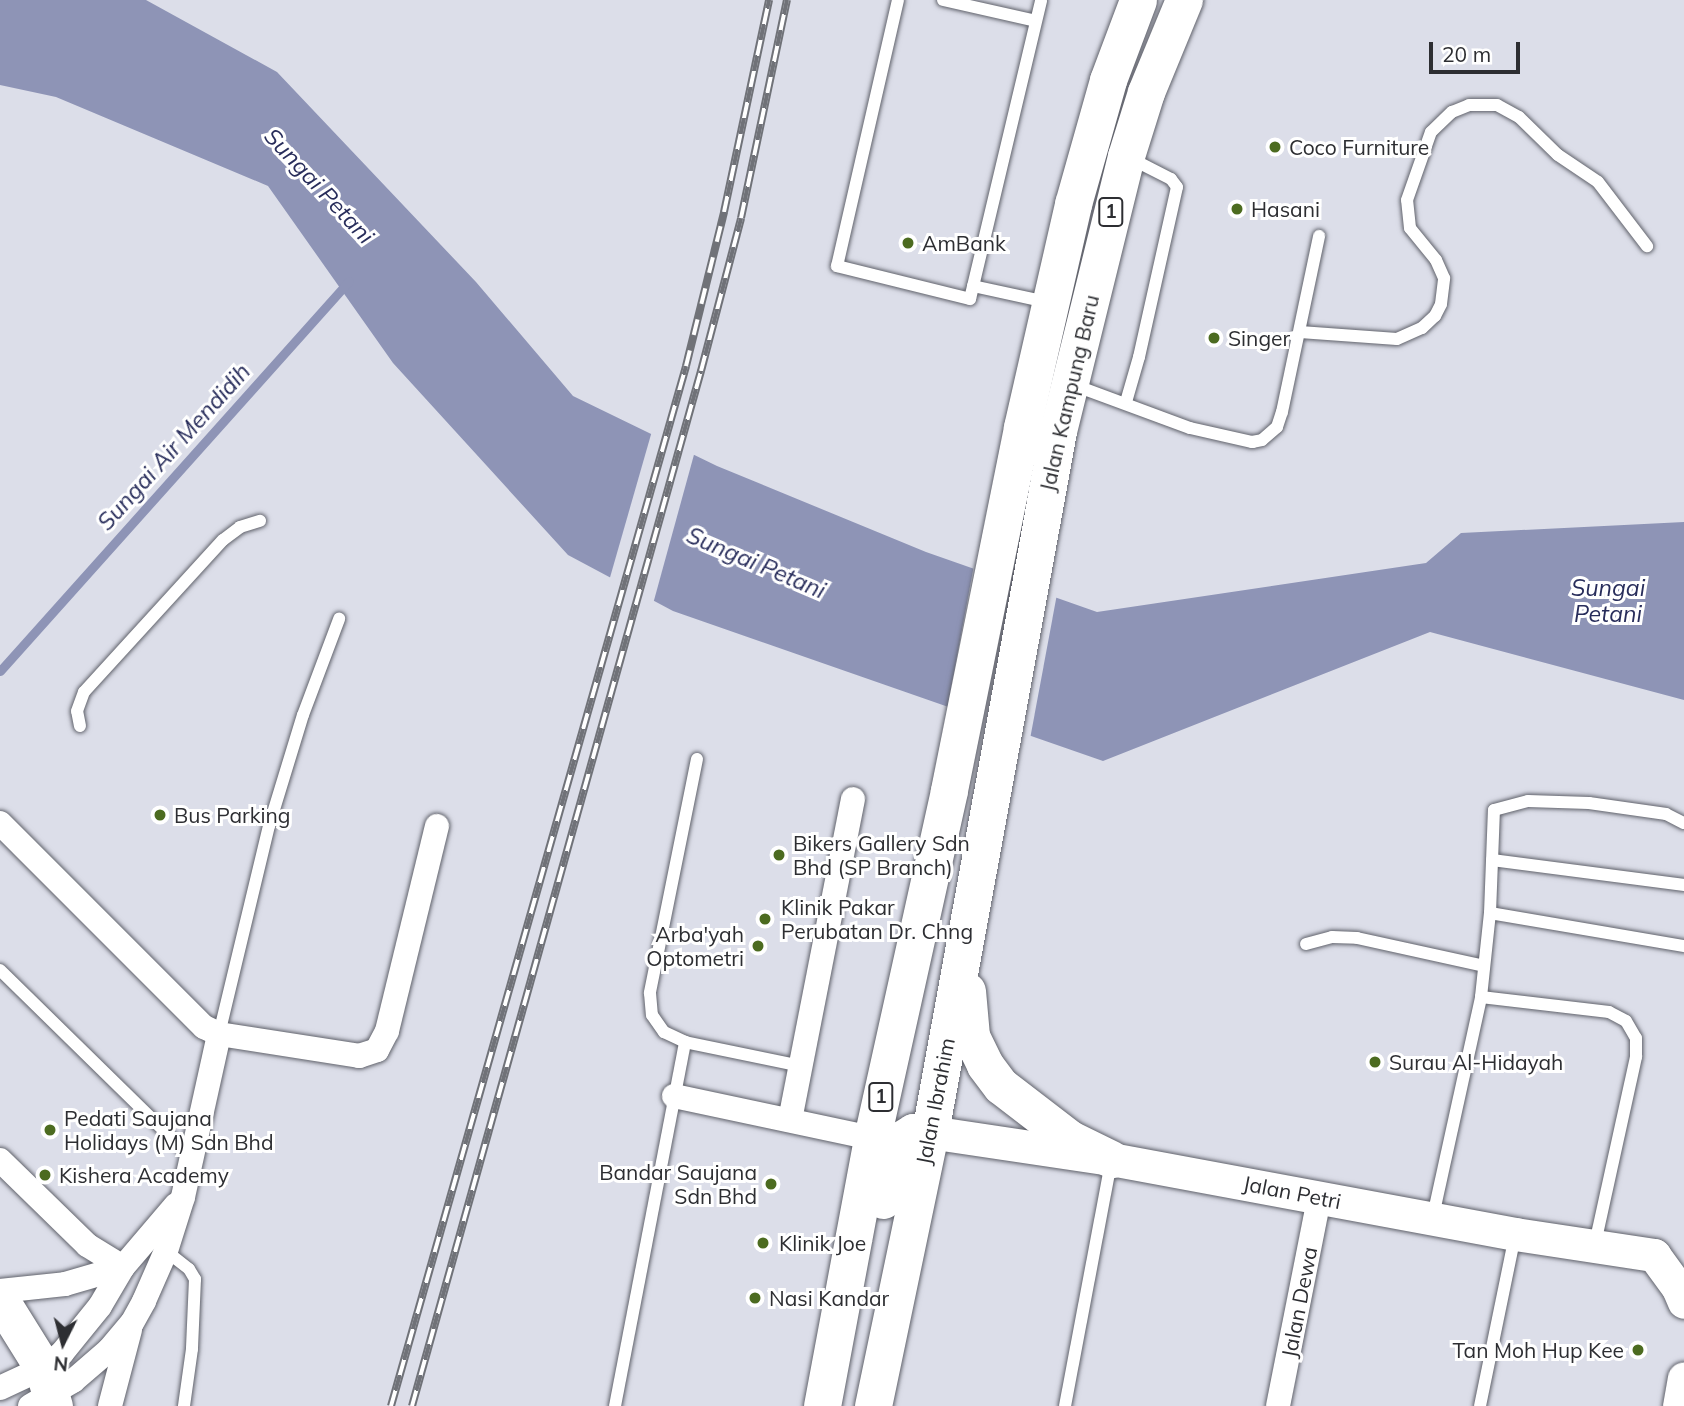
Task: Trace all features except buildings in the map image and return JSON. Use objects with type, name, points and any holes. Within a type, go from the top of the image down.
[{"type":"main road","name":"Jalan Kampung Baru","points":[[990,796],[1040,429],[1051,303],[1073,204],[1108,80],[1138,0]]},
{"type":"main road","name":"Jalan Kampung Baru","points":[[872,1138],[949,790],[1040,429],[1069,384],[1126,156],[1146,92],[1184,0]]},
{"type":"main road","name":"Jalan Ibrahim","points":[[873,1406],[930,1132],[990,796]]},
{"type":"main road","points":[[962,952],[971,1037],[985,1065],[1001,1087],[1024,1107],[1070,1139],[1111,1159]]},
{"type":"main road","points":[[831,1356],[863,1279],[894,1153],[902,1139],[913,1132],[930,1132]]},
{"type":"main road","name":"Jalan Petri","points":[[930,1132],[1111,1159],[1515,1234],[1669,1256],[1684,1302]]},
{"type":"main road","name":"1","points":[[822,1406],[872,1138]]},
{"type":"main road","points":[[0,1299],[45,1394]]},
{"type":"main road","points":[[1679,1406],[1684,1378]]},
{"type":"street","points":[[790,1121],[853,799]]},
{"type":"street","points":[[0,823],[193,1017],[219,1034],[359,1056],[377,1050],[387,1031],[437,826]]},
{"type":"street","points":[[110,1406],[132,1323],[166,1251],[183,1197],[219,1034]]},
{"type":"street","points":[[674,1096],[872,1138]]},
{"type":"street","points":[[0,1160],[87,1245],[123,1267]]},
{"type":"street","points":[[45,1394],[62,1353],[79,1333],[123,1267],[183,1197]]},
{"type":"street","name":"Jalan Dewa","points":[[1278,1406],[1319,1198]]},
{"type":"street","points":[[0,1291],[65,1284],[123,1267]]},
{"type":"street","points":[[0,1388],[45,1394],[108,1350],[132,1323]]},
{"type":"lane","points":[[898,0],[837,266],[970,299],[1041,0]]},
{"type":"lane","points":[[943,0],[1036,21]]},
{"type":"lane","points":[[1300,332],[1397,338],[1422,328],[1435,316],[1441,304],[1444,278],[1436,260],[1410,228],[1407,200],[1431,132],[1452,112],[1469,105],[1497,105],[1519,117],[1558,155],[1598,182],[1647,246]]},
{"type":"lane","points":[[1126,156],[1171,178],[1177,187],[1139,357],[1126,402]]},
{"type":"lane","points":[[1069,384],[1126,402],[1153,416],[1190,428],[1252,442],[1262,440],[1277,427],[1319,236]]},
{"type":"lane","points":[[973,286],[1051,303]]},
{"type":"lane","points":[[80,726],[77,711],[84,692],[223,540],[240,527],[260,522]]},
{"type":"lane","points":[[219,1034],[270,826],[303,715],[339,619]]},
{"type":"lane","points":[[696,759],[650,993],[652,1015],[664,1032],[685,1042],[801,1066]]},
{"type":"lane","points":[[1433,1220],[1481,997],[1490,913],[1494,810],[1528,801],[1589,803],[1666,814],[1684,823]]},
{"type":"lane","points":[[1492,860],[1684,884]]},
{"type":"lane","points":[[1490,913],[1684,946]]},
{"type":"lane","points":[[1306,944],[1332,937],[1357,938],[1484,966]]},
{"type":"lane","points":[[0,970],[192,1158]]},
{"type":"lane","points":[[1481,997],[1609,1012],[1626,1021],[1636,1038],[1636,1057],[1594,1246]]},
{"type":"lane","points":[[615,1406],[685,1042]]},
{"type":"lane","points":[[1065,1406],[1111,1159]]},
{"type":"lane","points":[[1480,1406],[1515,1234]]},
{"type":"lane","points":[[166,1251],[189,1269],[195,1279],[192,1349],[184,1406]]},
{"type":"water","name":"Sungai Petani","points":[[0,0],[146,0],[277,72],[476,282],[573,396],[717,466],[926,552],[1097,612],[1426,563],[1461,533],[1684,522],[1684,700],[1430,632],[1103,761],[673,611],[568,555],[393,363],[268,186],[56,97],[0,85]]},
{"type":"pier","points":[[652,431],[695,451],[653,604],[609,581]]},
{"type":"pier","points":[[974,565],[1057,594],[1030,739],[947,710]]},
{"type":"waterway","name":"Sungai Air Mendidih","points":[[0,671],[349,281]]},
{"type":"railway","points":[[391,1406],[686,366],[724,212],[769,0]]},
{"type":"railway","points":[[412,1406],[701,371],[741,218],[787,0]]},
{"type":"place","name":"Coco Furniture","points":[[1275,147]]},
{"type":"place","name":"Hasani","points":[[1237,209]]},
{"type":"place","name":"AmBank","points":[[908,243]]},
{"type":"place","name":"Singer","points":[[1214,338]]},
{"type":"place","name":"Bus Parking","points":[[160,815]]},
{"type":"place","name":"Bikers Gallery Sdn Bhd (SP Branch)","points":[[779,855]]},
{"type":"place","name":"Klinik Pakar Perubatan Dr. Chng","points":[[765,919]]},
{"type":"place","name":"Arba'yah Optometri","points":[[758,946]]},
{"type":"place","name":"Surau Al-Hidayah","points":[[1375,1062]]},
{"type":"place","name":"Pedati Saujana Holidays (M) Sdn Bhd","points":[[50,1130]]},
{"type":"place","name":"Kishera Academy","points":[[45,1175]]},
{"type":"place","name":"Bandar Saujana Sdn Bhd","points":[[771,1184]]},
{"type":"place","name":"Klinik Joe","points":[[763,1243]]},
{"type":"place","name":"Nasi Kandar","points":[[755,1298]]},
{"type":"place","name":"Tan Moh Hup Kee","points":[[1638,1350]]}]
